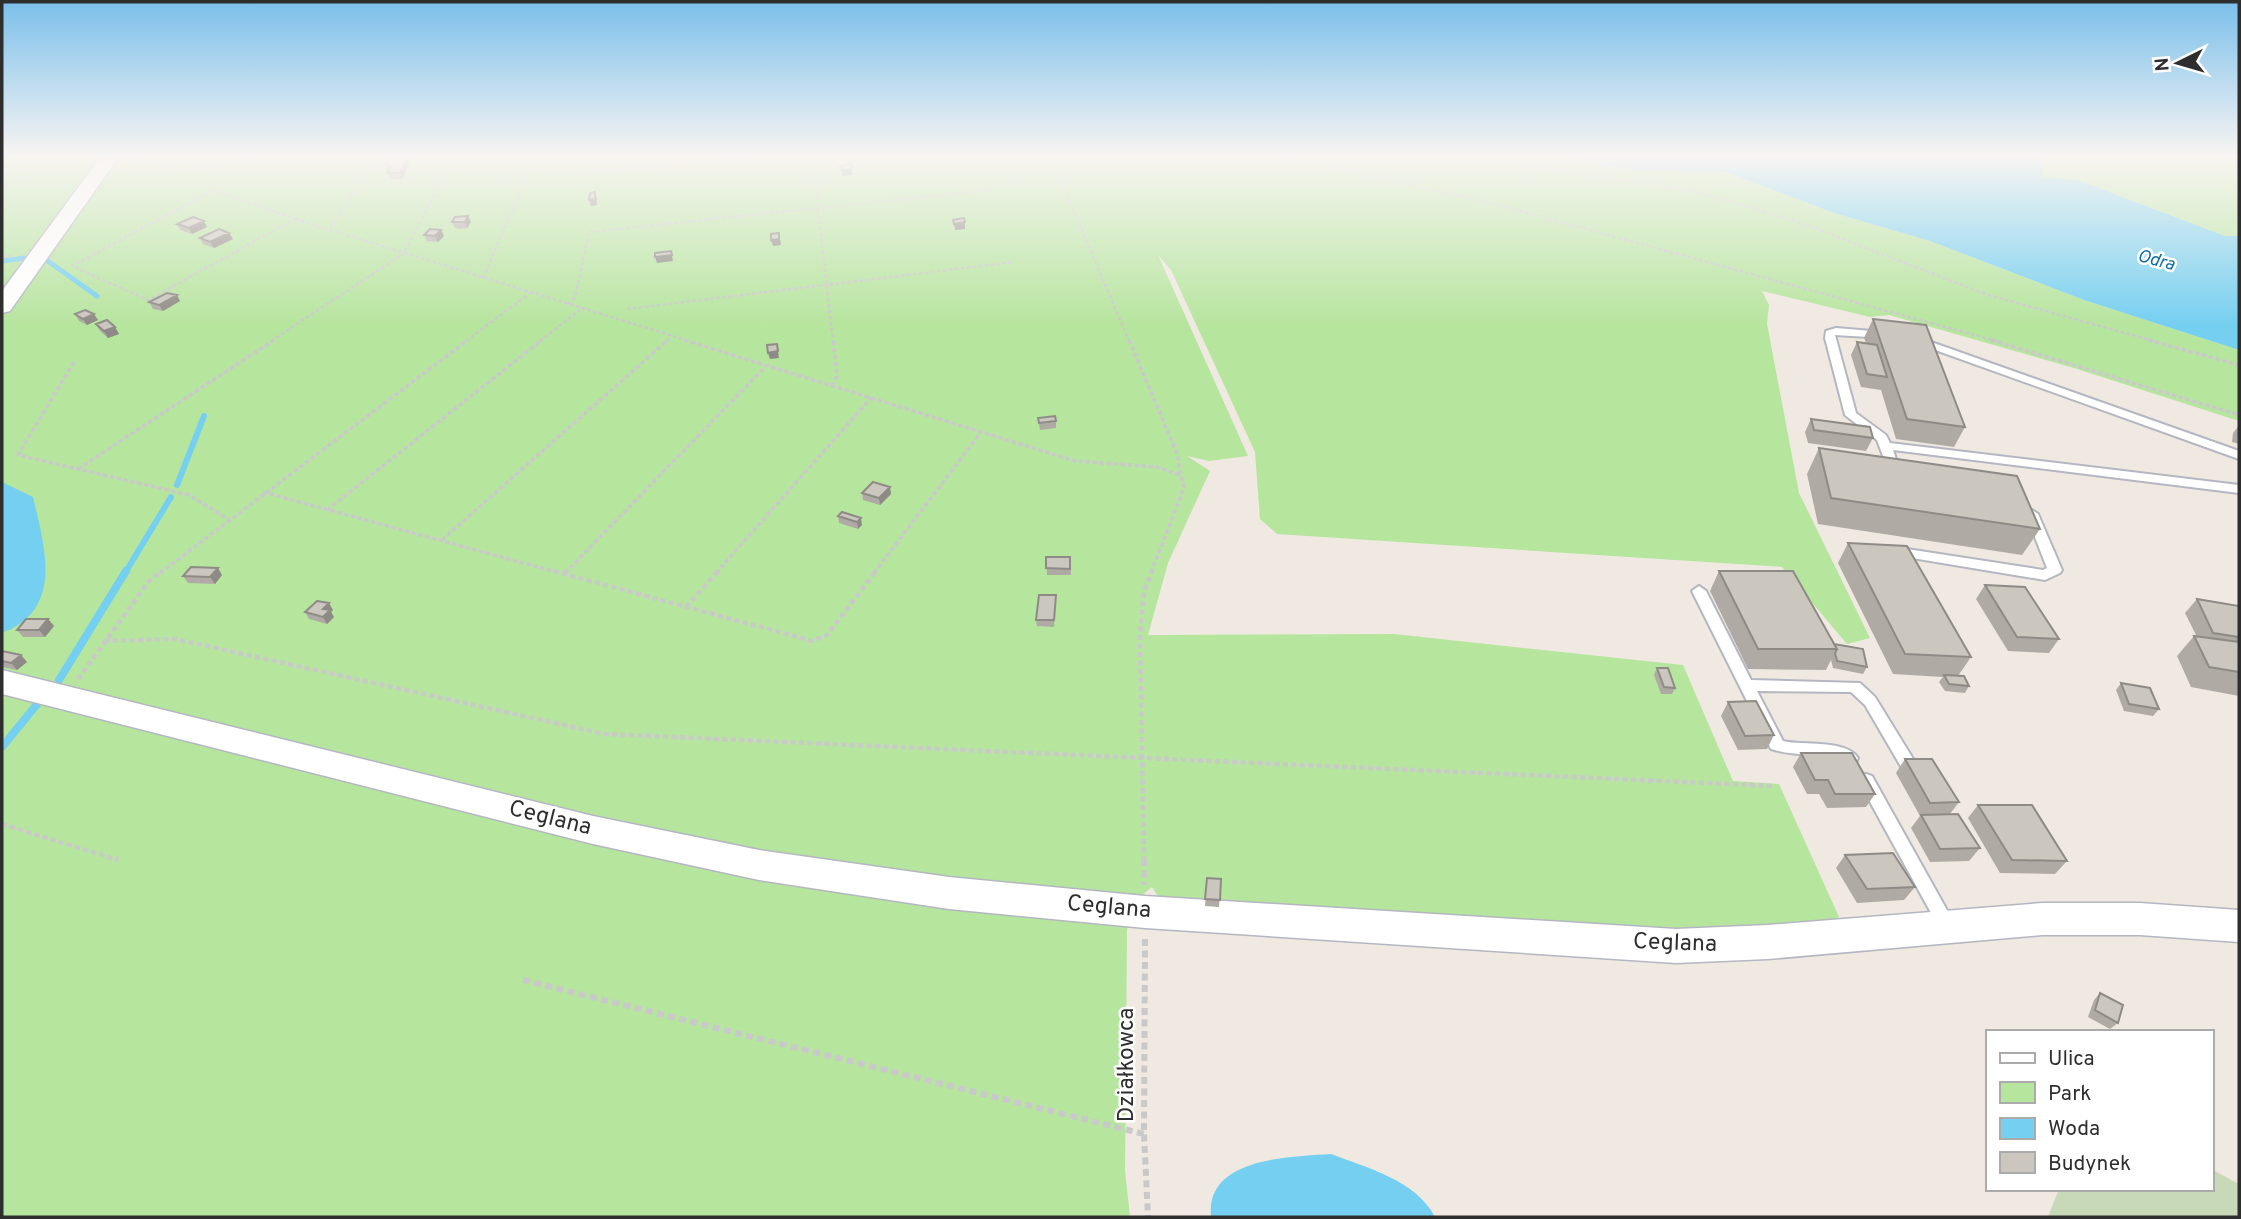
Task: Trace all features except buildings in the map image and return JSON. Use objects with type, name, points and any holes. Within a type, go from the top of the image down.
[{"type":"street","points":[[2,306],[70,212]]},
{"type":"street","name":"Ceglana","points":[[2,682],[593,830],[759,865],[949,893],[1145,912],[1676,946],[1729,946],[2042,919],[2146,918],[2239,926]]},
{"type":"lane","points":[[1896,474],[1882,438],[1851,415],[1830,333],[1836,331],[1922,342],[2239,455]]},
{"type":"lane","points":[[1887,446],[2239,489]]},
{"type":"lane","points":[[1876,548],[2045,575],[2055,570],[2026,500]]},
{"type":"lane","points":[[1699,591],[1777,745],[1847,755],[1857,764],[1947,926]]},
{"type":"lane","points":[[1745,685],[1855,687],[1870,701],[1909,765]]},
{"type":"path","points":[[173,212],[72,266],[148,300],[295,219]]},
{"type":"path","points":[[275,212],[671,337],[1097,466],[1155,466],[1180,475],[1178,456],[1075,212]]},
{"type":"path","points":[[330,230],[341,212]]},
{"type":"path","points":[[78,469],[403,254],[425,212]]},
{"type":"path","points":[[483,278],[511,212]]},
{"type":"path","points":[[568,305],[575,298],[589,232],[773,212]]},
{"type":"path","points":[[818,212],[837,376],[832,386]]},
{"type":"path","points":[[1524,212],[1943,325],[2239,415]]},
{"type":"path","points":[[1765,212],[1799,222],[1988,295],[2239,365]]},
{"type":"path","points":[[627,309],[1014,262]]},
{"type":"path","points":[[66,697],[149,581],[263,492],[530,293]]},
{"type":"path","points":[[327,510],[581,309]]},
{"type":"path","points":[[442,541],[671,337]]},
{"type":"path","points":[[74,362],[18,455],[189,495],[228,519]]},
{"type":"path","points":[[564,575],[766,366]]},
{"type":"path","points":[[685,607],[871,398]]},
{"type":"path","points":[[263,492],[812,641],[823,638],[981,432]]},
{"type":"path","name":"Działkowca","points":[[1148,1217],[1144,1134],[1145,912],[1140,635],[1144,591],[1182,493],[1184,484],[1180,475]]},
{"type":"path","points":[[104,641],[175,639],[605,734],[1774,786]]},
{"type":"path","points":[[2,824],[118,860]]},
{"type":"path","points":[[523,980],[1144,1134]]},
{"type":"green space","points":[[2,212],[1831,212],[1930,241],[2084,300],[2239,350],[2239,421],[2074,368],[1889,315],[1870,317],[1762,291],[1769,305],[1767,324],[1799,493],[1870,638],[1847,644],[1782,567],[1277,534],[1260,519],[1255,452],[1171,270],[1158,255],[1248,456],[1209,461],[1187,456],[1210,471],[1168,563],[1148,635],[1394,634],[1683,665],[1733,781],[1779,784],[1839,917],[1832,923],[1727,933],[1159,898],[1152,887],[1136,900],[1127,930],[1125,1170],[1130,1217],[2,1217]]},
{"type":"green space","points":[[2162,212],[2239,212],[2239,236],[2225,236]]},
{"type":"green space","points":[[2213,1170],[2239,1184],[2239,1217],[2048,1217],[2058,1191],[2213,1191]]},
{"type":"water","name":"Odra","points":[[1831,212],[2162,212],[2225,236],[2239,236],[2239,350],[2084,300],[1930,241]]},
{"type":"water","points":[[2,482],[33,497],[44,547],[45,581],[41,597],[33,611],[21,623],[2,632]]},
{"type":"water","points":[[1331,1154],[1375,1170],[1403,1184],[1427,1204],[1435,1217],[1211,1217],[1213,1197],[1221,1182],[1236,1171],[1273,1159]]},
{"type":"waterway","points":[[2,261],[24,258]]},
{"type":"waterway","points":[[45,259],[97,296]]},
{"type":"waterway","points":[[177,485],[204,416]]},
{"type":"waterway","points":[[125,573],[171,497]]},
{"type":"waterway","points":[[59,680],[126,571]]},
{"type":"waterway","points":[[2,747],[38,703]]}]
